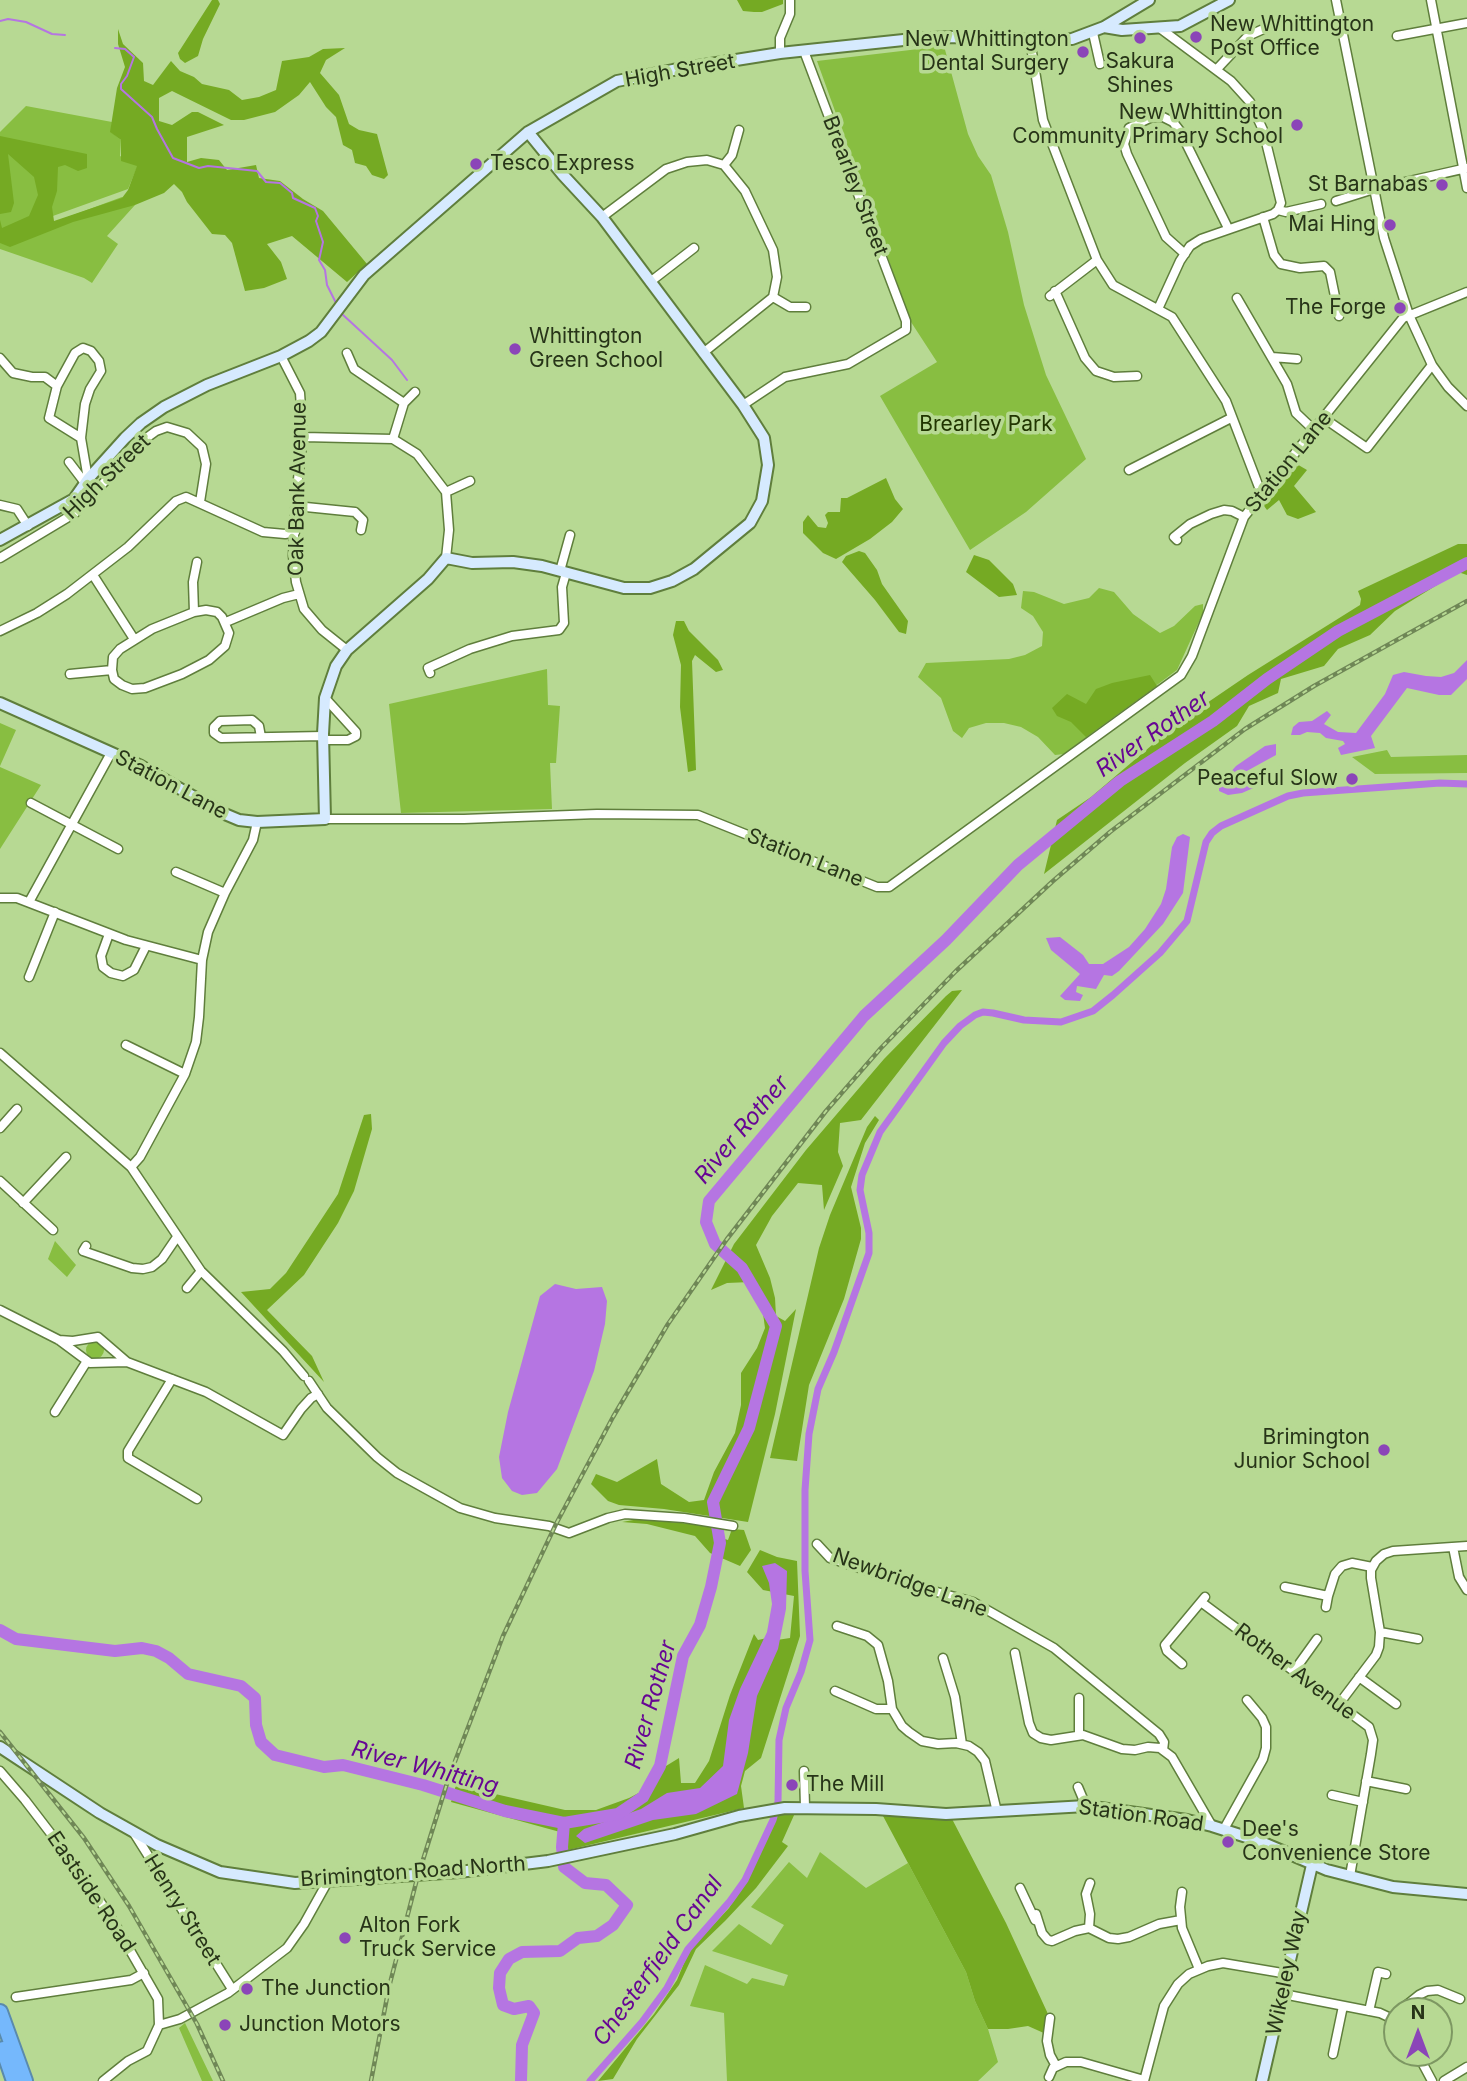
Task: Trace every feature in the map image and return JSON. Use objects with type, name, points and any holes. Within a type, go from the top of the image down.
[{"type":"highway","points":[[0,2012],[25,2081]]},
{"type":"highway","points":[[0,2040],[15,2081]]},
{"type":"main road","name":"High Street","points":[[0,540],[74,499],[125,438],[164,407],[207,385],[281,356],[309,341],[321,332],[364,275],[528,132],[617,81],[673,69],[780,53],[952,37],[1072,39],[1093,33],[1149,0]]},
{"type":"main road","points":[[1104,27],[1122,30],[1161,29],[1189,22],[1229,0]]},
{"type":"main road","points":[[325,819],[325,698],[336,666],[347,650],[428,579],[446,558],[472,564],[513,562],[542,566],[624,588],[650,588],[673,581],[694,569],[750,523],[762,501],[768,465],[764,438],[743,405],[602,217],[528,132]]},
{"type":"main road","name":"Station Lane","points":[[0,703],[172,782],[220,812],[239,820],[257,822],[325,819]]},
{"type":"main road","name":"Brimington Road North","points":[[0,1747],[100,1813],[157,1844],[220,1872],[295,1883],[467,1871],[548,1861],[688,1830]]},
{"type":"main road","name":"Station Road","points":[[688,1830],[739,1816],[785,1808],[876,1809],[946,1814],[1048,1806],[1086,1806],[1187,1820],[1224,1829],[1259,1841],[1312,1865],[1393,1887],[1467,1894]]},
{"type":"main road","name":"Wikeley Way","points":[[1262,2081],[1288,1974],[1307,1877],[1312,1865]]},
{"type":"street","points":[[780,53],[780,38],[790,14],[790,0]]},
{"type":"street","points":[[1336,0],[1384,238],[1409,315],[1432,365],[1448,387],[1467,406]]},
{"type":"street","points":[[1431,0],[1467,188]]},
{"type":"street","points":[[1397,36],[1467,23]]},
{"type":"street","points":[[1217,69],[1248,36],[1270,26]]},
{"type":"street","points":[[1161,29],[1217,69],[1241,91],[1258,118],[1281,203],[1278,210]]},
{"type":"street","points":[[1093,33],[1100,64]]},
{"type":"street","points":[[1030,40],[1043,120],[1097,260],[1113,285],[1172,317],[1226,401],[1262,495]]},
{"type":"street","name":"Brearley Street","points":[[743,405],[785,377],[848,364],[906,331],[906,321],[804,51]]},
{"type":"street","points":[[1185,254],[1166,237],[1127,154],[1124,144],[1129,128],[1152,117],[1163,117],[1173,122],[1228,228]]},
{"type":"street","points":[[724,165],[732,155],[739,130]]},
{"type":"street","points":[[602,217],[666,169],[687,162],[707,160],[724,165],[745,191],[773,250],[777,277],[773,297],[703,353]]},
{"type":"street","points":[[1336,201],[1374,189],[1465,168]]},
{"type":"street","points":[[1158,309],[1190,246],[1201,239],[1278,210],[1286,212],[1321,204]]},
{"type":"street","points":[[1263,217],[1274,255],[1280,264],[1300,268],[1324,266],[1330,272],[1339,316]]},
{"type":"street","points":[[650,282],[694,248]]},
{"type":"street","points":[[1097,260],[1053,294],[1086,358],[1097,371],[1114,377],[1137,376]]},
{"type":"street","points":[[1409,315],[1467,292]]},
{"type":"street","points":[[773,297],[790,307],[806,307]]},
{"type":"street","points":[[1237,298],[1287,384],[1296,413],[1315,431]]},
{"type":"street","name":"Station Lane","points":[[325,819],[698,815],[877,887],[889,887],[1181,675],[1192,656],[1244,517],[1409,315]]},
{"type":"street","points":[[81,438],[49,418],[57,386],[75,352],[83,348],[91,351],[99,361],[101,371],[85,404],[81,438],[87,481]]},
{"type":"street","points":[[347,352],[354,369],[398,397],[404,404]]},
{"type":"street","name":"Oak Bank Avenue","points":[[281,356],[300,393],[303,437],[293,556],[299,593],[304,609],[322,630],[347,650]]},
{"type":"street","points":[[1272,357],[1297,359]]},
{"type":"street","points":[[0,358],[13,373],[45,377],[57,386]]},
{"type":"street","points":[[1325,419],[1367,448],[1432,365]]},
{"type":"street","points":[[393,439],[404,404],[415,393]]},
{"type":"street","points":[[1129,470],[1231,418]]},
{"type":"street","name":"High Street","points":[[0,558],[75,513],[145,439],[167,427],[187,433],[202,447],[206,464],[200,502]]},
{"type":"street","points":[[303,437],[393,439],[416,454],[446,492],[449,530],[446,558]]},
{"type":"street","points":[[69,462],[87,481]]},
{"type":"street","points":[[446,492],[470,481]]},
{"type":"street","points":[[0,631],[37,613],[93,575],[128,547],[176,500],[186,497],[263,531],[285,534],[296,532]]},
{"type":"street","points":[[0,505],[17,509],[28,526]]},
{"type":"street","points":[[296,506],[355,512],[363,520],[361,530]]},
{"type":"street","points":[[1177,540],[1174,537],[1190,524],[1211,514],[1224,510],[1244,517]]},
{"type":"street","points":[[430,673],[428,668],[470,649],[512,636],[559,630],[565,623],[562,587],[570,535]]},
{"type":"street","points":[[194,612],[193,582],[197,562]]},
{"type":"street","points":[[93,575],[134,639]]},
{"type":"street","points":[[226,622],[299,593]]},
{"type":"street","points":[[194,612],[217,612],[226,622],[229,633],[225,646],[209,660],[183,674],[145,688],[132,689],[114,679],[113,657],[134,639],[194,612]]},
{"type":"street","points":[[70,674],[112,670]]},
{"type":"street","points":[[261,737],[259,726],[252,720],[220,721],[214,727],[214,733],[221,738],[348,740],[356,736],[356,732],[325,698]]},
{"type":"street","points":[[29,902],[111,753]]},
{"type":"street","points":[[31,803],[118,849]]},
{"type":"street","points":[[131,1167],[140,1157],[185,1074],[196,1042],[200,1017],[202,960],[208,932],[225,892],[253,840],[257,822]]},
{"type":"street","points":[[176,872],[225,892]]},
{"type":"street","points":[[0,898],[17,898],[109,934],[202,960]]},
{"type":"street","points":[[29,977],[55,912]]},
{"type":"street","points":[[109,934],[101,956],[103,967],[111,973],[123,976],[134,970],[146,946]]},
{"type":"street","points":[[126,1045],[185,1074]]},
{"type":"street","points":[[0,1053],[131,1167],[201,1271],[293,1368],[306,1378],[327,1408],[397,1473],[460,1508],[495,1518],[549,1526],[569,1533],[625,1514],[684,1518],[733,1526]]},
{"type":"street","points":[[0,1128],[16,1109]]},
{"type":"street","points":[[23,1203],[66,1157]]},
{"type":"street","points":[[0,1181],[53,1230]]},
{"type":"street","points":[[86,1246],[83,1251],[132,1268],[144,1269],[152,1267],[162,1259],[177,1237]]},
{"type":"street","points":[[187,1287],[201,1271]]},
{"type":"street","points":[[0,1310],[59,1340],[94,1363],[127,1362]]},
{"type":"street","points":[[59,1340],[98,1337],[127,1362],[206,1392],[283,1435],[301,1409],[318,1394]]},
{"type":"street","points":[[55,1412],[85,1359],[82,1347],[87,1339]]},
{"type":"street","points":[[100,1362],[108,1353],[107,1345]]},
{"type":"street","points":[[172,1379],[128,1451],[128,1458],[197,1500]]},
{"type":"street","name":"Newbridge Lane","points":[[817,1544],[830,1558],[973,1602],[1054,1648],[1159,1734],[1164,1742],[1161,1749],[1172,1757],[1212,1826]]},
{"type":"street","points":[[1339,1704],[1376,1655],[1379,1647],[1380,1632],[1371,1578],[1374,1564],[1384,1554],[1393,1551],[1467,1546]]},
{"type":"street","points":[[1453,1547],[1459,1577],[1467,1590]]},
{"type":"street","points":[[1326,1607],[1335,1574],[1342,1566],[1352,1563],[1374,1564]]},
{"type":"street","points":[[1285,1587],[1328,1596]]},
{"type":"street","name":"Rother Avenue","points":[[1182,1664],[1167,1651],[1165,1645],[1203,1600],[1369,1727],[1373,1740],[1350,1876]]},
{"type":"street","points":[[854,1630],[856,1621]]},
{"type":"street","points":[[837,1626],[854,1630],[873,1639],[878,1645],[892,1709],[902,1726],[922,1741],[961,1744],[978,1752],[985,1761],[997,1812]]},
{"type":"street","points":[[1380,1632],[1418,1639]]},
{"type":"street","points":[[1294,1671],[1317,1639]]},
{"type":"street","points":[[1014,1653],[1033,1733],[1051,1740],[1079,1734],[1122,1749],[1135,1750],[1148,1746],[1161,1749]]},
{"type":"street","points":[[943,1658],[955,1697],[961,1744]]},
{"type":"street","points":[[1359,1677],[1396,1704]]},
{"type":"street","points":[[850,1698],[854,1687]]},
{"type":"street","points":[[835,1691],[876,1709],[892,1709]]},
{"type":"street","points":[[1079,1698],[1079,1734]]},
{"type":"street","points":[[1224,1829],[1263,1759],[1266,1748],[1266,1727],[1247,1700]]},
{"type":"street","name":"Eastside Road","points":[[0,1771],[78,1868],[144,1973],[158,1999],[159,2025]]},
{"type":"street","points":[[804,1771],[805,1807]]},
{"type":"street","points":[[1366,1781],[1406,1789]]},
{"type":"street","points":[[1078,1787],[1086,1806]]},
{"type":"street","points":[[1332,1795],[1363,1802]]},
{"type":"street","name":"Henry Street","points":[[133,1831],[232,1989]]},
{"type":"street","points":[[103,2081],[128,2062],[147,2052],[159,2025],[180,2019],[232,1989],[287,1948],[328,1881]]},
{"type":"street","points":[[1089,1928],[1090,1914],[1086,1894],[1090,1883]]},
{"type":"street","points":[[1020,1888],[1031,1915],[1037,1919],[1045,1937],[1052,1941],[1089,1928],[1118,1940],[1159,1924],[1181,1920]]},
{"type":"street","points":[[1182,1892],[1181,1920],[1185,1937],[1199,1969]]},
{"type":"street","points":[[1049,2077],[1056,2066],[1066,2062],[1081,2062],[1144,2081],[1164,2006],[1178,1984],[1199,1969],[1223,1964],[1288,1974]]},
{"type":"street","points":[[1368,2011],[1378,1972],[1387,1974]]},
{"type":"street","points":[[16,1997],[131,1980],[144,1973]]},
{"type":"street","points":[[1417,1997],[1427,1991],[1438,1990],[1460,1999]]},
{"type":"street","points":[[1283,1994],[1383,2014]]},
{"type":"street","points":[[1332,2054],[1343,2006]]},
{"type":"street","points":[[1050,2018],[1049,2055],[1056,2066]]},
{"type":"street","points":[[1444,2081],[1467,2067]]},
{"type":"green space","points":[[212,0],[218,0],[220,4],[198,56],[185,63],[178,53]]},
{"type":"green space","points":[[737,0],[783,0],[783,4],[762,12],[754,12],[743,11]]},
{"type":"green space","points":[[118,29],[123,44],[143,63],[144,81],[153,85],[171,61],[180,71],[202,84],[229,90],[242,100],[276,90],[282,61],[309,57],[323,49],[345,48],[326,60],[320,73],[339,95],[349,124],[359,130],[377,134],[388,175],[384,179],[372,175],[366,166],[355,163],[352,150],[343,145],[336,117],[310,82],[299,95],[275,112],[244,120],[231,120],[172,91],[159,98],[159,121],[172,125],[192,112],[198,112],[224,125],[187,137],[187,162],[201,158],[219,160],[227,170],[256,165],[259,178],[280,181],[323,211],[367,264],[347,282],[292,236],[267,244],[281,262],[287,279],[264,288],[245,291],[232,243],[225,235],[212,234],[174,184],[164,193],[135,205],[73,222],[10,247],[0,243],[0,220],[2,228],[29,216],[38,195],[34,177],[8,154],[14,203],[11,212],[0,214],[0,136],[87,154],[87,168],[78,171],[65,165],[58,167],[57,191],[52,207],[54,221],[122,198],[128,190],[137,166],[121,161],[121,140],[110,132],[117,88],[125,67],[118,44]]},
{"type":"green space","name":"Brearley Park","points":[[944,46],[968,134],[991,175],[1008,232],[1024,305],[1046,375],[1086,459],[1026,512],[970,550],[880,396],[937,362],[911,322],[817,61]]},
{"type":"green space","points":[[26,106],[112,122],[111,132],[121,140],[120,156],[138,165],[128,189],[0,235],[0,132]]},
{"type":"green space","points":[[122,197],[135,205],[107,236],[118,244],[92,283],[0,249],[0,242]]},
{"type":"green space","points":[[1295,463],[1307,470],[1294,486],[1316,512],[1298,519],[1287,515],[1279,500],[1267,510],[1261,502]]},
{"type":"green space","points":[[886,478],[895,499],[903,509],[892,522],[870,539],[836,559],[823,553],[803,533],[803,522],[808,515],[818,527],[826,528],[828,523],[825,515],[828,512],[840,512],[841,498],[847,498]]},
{"type":"green space","points":[[1458,544],[1467,544],[1467,575],[1458,572],[1395,611],[1370,635],[1338,649],[1324,666],[1281,679],[1278,693],[1249,706],[1237,726],[1185,763],[1044,874],[1057,820],[1091,797],[1179,722],[1360,605],[1358,591]]},
{"type":"green space","points":[[859,551],[865,553],[877,570],[882,584],[908,621],[906,634],[899,632],[842,562],[846,556]]},
{"type":"green space","points":[[974,555],[989,560],[1013,584],[1017,595],[999,597],[966,572]]},
{"type":"green space","points":[[1099,588],[1114,592],[1133,614],[1160,633],[1174,626],[1195,606],[1203,604],[1203,613],[1177,670],[1064,754],[1055,755],[1038,737],[1021,727],[1004,723],[986,723],[969,728],[962,738],[953,731],[941,698],[918,677],[926,663],[1009,659],[1025,655],[1042,646],[1043,632],[1033,616],[1021,608],[1023,591],[1034,592],[1064,604],[1089,598]]},
{"type":"green space","points":[[676,621],[684,621],[689,631],[718,660],[723,670],[716,672],[695,655],[692,661],[696,770],[688,772],[680,707],[681,665],[673,635]]},
{"type":"green space","points":[[547,669],[548,705],[560,706],[556,763],[550,763],[552,809],[401,813],[389,704]]},
{"type":"green space","points":[[1150,675],[1157,686],[1086,737],[1071,722],[1057,716],[1052,708],[1067,694],[1086,704],[1096,689]]},
{"type":"green space","points":[[0,723],[16,730],[0,766]]},
{"type":"green space","points":[[1387,750],[1391,757],[1467,755],[1467,773],[1375,774],[1352,757]]},
{"type":"green space","points":[[0,767],[41,785],[0,849]]},
{"type":"green space","points":[[962,990],[861,1120],[840,1123],[838,1152],[843,1166],[824,1210],[822,1185],[798,1183],[772,1216],[756,1245],[770,1278],[776,1316],[785,1321],[796,1309],[775,1414],[748,1522],[619,1505],[608,1501],[591,1484],[596,1474],[617,1482],[657,1459],[661,1484],[689,1502],[704,1500],[714,1472],[735,1433],[741,1405],[741,1373],[757,1348],[765,1328],[762,1306],[750,1282],[727,1283],[711,1290],[734,1244],[806,1150],[884,1059],[946,996],[952,991]]},
{"type":"green space","points":[[371,1114],[372,1129],[354,1191],[338,1223],[304,1275],[267,1310],[312,1356],[324,1382],[241,1292],[270,1289],[286,1273],[338,1194],[364,1115]]},
{"type":"green space","points":[[875,1116],[879,1120],[865,1143],[851,1187],[861,1239],[844,1299],[809,1385],[797,1461],[770,1458],[819,1248],[867,1127]]},
{"type":"green space","points":[[55,1241],[76,1265],[67,1277],[48,1259]]},
{"type":"green space","points":[[95,1341],[101,1344],[104,1350],[101,1356],[95,1359],[89,1356],[86,1350],[89,1344]]},
{"type":"green space","points":[[639,1519],[713,1526],[715,1536],[728,1540],[732,1529],[744,1530],[751,1550],[740,1566],[710,1553],[695,1536],[647,1524],[622,1522]]},
{"type":"green space","points":[[760,1550],[797,1561],[800,1636],[761,1758],[745,1771],[741,1786],[744,1808],[568,1850],[560,1832],[451,1802],[456,1785],[565,1810],[596,1810],[629,1798],[656,1784],[666,1766],[679,1758],[681,1783],[695,1783],[709,1761],[730,1695],[754,1634],[758,1640],[790,1638],[794,1596],[763,1590],[747,1572]]},
{"type":"green space","points":[[795,1813],[782,1842],[788,1846],[756,1888],[696,1949],[679,1985],[637,2039],[613,2079],[598,2081],[654,2014],[677,1980],[689,1951],[729,1908],[750,1876],[775,1816]]},
{"type":"green space","points":[[883,1816],[951,1817],[1006,1923],[1048,2014],[1046,2034],[1028,2026],[988,2029],[966,1972]]},
{"type":"green space","points":[[820,1852],[866,1888],[908,1863],[966,1972],[988,2029],[998,2062],[978,2081],[727,2081],[724,2013],[690,2006],[705,1965],[747,1984],[752,1978],[784,1986],[788,1975],[712,1951],[739,1924],[771,1945],[784,1925],[751,1907],[789,1862],[807,1878]]},
{"type":"green space","points":[[185,2023],[213,2081],[202,2081],[179,2028]]},
{"type":"shaded area","points":[[1467,660],[1467,679],[1451,695],[1407,688],[1371,736],[1375,748],[1341,755],[1338,748],[1345,744],[1343,741],[1326,738],[1320,733],[1291,735],[1293,727],[1299,722],[1312,721],[1327,711],[1331,715],[1324,724],[1338,732],[1356,733],[1385,694],[1393,675],[1404,672],[1441,677],[1454,673]]},
{"type":"shaded area","points":[[1276,744],[1276,755],[1245,772],[1241,777],[1262,771],[1268,773],[1267,782],[1242,793],[1228,795],[1219,791],[1219,785],[1236,766],[1265,746]]},
{"type":"shaded area","points":[[1183,834],[1190,837],[1183,893],[1163,924],[1119,971],[1112,976],[1104,975],[1096,989],[1077,986],[1076,992],[1083,995],[1080,1001],[1065,1000],[1060,996],[1080,974],[1051,950],[1046,938],[1060,937],[1083,955],[1089,964],[1103,964],[1129,947],[1161,904],[1172,847],[1177,837]]},
{"type":"shaded area","points":[[555,1284],[576,1289],[602,1287],[607,1301],[605,1324],[594,1371],[557,1469],[537,1493],[522,1495],[512,1491],[502,1478],[499,1457],[508,1412],[540,1296]]},
{"type":"shaded area","points":[[775,1563],[787,1571],[786,1609],[778,1649],[757,1696],[748,1753],[737,1794],[696,1814],[653,1820],[585,1843],[576,1836],[584,1829],[641,1809],[667,1793],[700,1788],[723,1766],[729,1720],[740,1689],[767,1632],[772,1604],[769,1583],[762,1566]]},
{"type":"waterway","points":[[0,21],[8,19],[26,22],[52,34],[65,35]]},
{"type":"waterway","points":[[115,48],[125,49],[134,57],[121,89],[152,117],[173,158],[199,168],[208,166],[257,171],[266,182],[280,183],[292,193],[293,198],[315,208],[323,242],[319,260],[336,303]]},
{"type":"waterway","points":[[342,314],[392,360],[407,380]]},
{"type":"waterway","name":"River Rother","points":[[521,2081],[522,2045],[534,2013],[529,2006],[514,2009],[503,2005],[499,1988],[500,1973],[509,1959],[522,1952],[560,1951],[578,1938],[597,1936],[613,1925],[627,1905],[606,1885],[585,1883],[564,1867],[564,1823],[618,1814],[643,1797],[660,1766],[683,1656],[700,1625],[720,1543],[713,1502],[749,1428],[776,1326],[742,1268],[715,1244],[706,1222],[709,1201],[864,1016],[946,940],[1018,865],[1120,781],[1213,721],[1267,679],[1338,631],[1467,563]]},
{"type":"waterway","name":"Chesterfield Canal","points":[[590,2081],[642,2022],[667,1988],[688,1949],[745,1880],[773,1820],[778,1802],[779,1740],[786,1708],[801,1672],[810,1640],[805,1571],[805,1490],[809,1434],[818,1389],[869,1253],[869,1233],[860,1190],[862,1175],[880,1132],[944,1043],[975,1015],[983,1012],[1024,1020],[1061,1022],[1093,1011],[1160,953],[1187,921],[1206,842],[1221,826],[1288,796],[1303,793],[1440,783],[1467,784]]},
{"type":"waterway","name":"River Whitting","points":[[0,1630],[16,1639],[115,1651],[142,1648],[156,1651],[188,1674],[241,1686],[255,1698],[256,1725],[261,1742],[275,1755],[324,1767],[343,1765],[423,1785],[505,1811],[564,1823]]},
{"type":"railway","points":[[371,2081],[389,1987],[417,1879],[449,1777],[503,1636],[556,1524],[613,1417],[668,1324],[727,1239],[826,1111],[881,1048],[956,971],[1053,881],[1110,832],[1245,729],[1314,686],[1467,601]]},
{"type":"railway","points":[[0,1732],[84,1838],[129,1906],[197,2024],[223,2081]]},
{"type":"place","name":"New Whittington Post Office","points":[[1196,37]]},
{"type":"place","name":"Sakura Shines","points":[[1140,38]]},
{"type":"place","name":"New Whittington Dental Surgery","points":[[1083,52]]},
{"type":"place","name":"New Whittington Community Primary School","points":[[1297,125]]},
{"type":"place","name":"Tesco Express","points":[[476,164]]},
{"type":"place","name":"St Barnabas","points":[[1442,185]]},
{"type":"place","name":"Mai Hing","points":[[1390,225]]},
{"type":"place","name":"The Forge","points":[[1400,308]]},
{"type":"place","name":"Whittington Green School","points":[[515,349]]},
{"type":"place","name":"Peaceful Slow","points":[[1352,779]]},
{"type":"place","name":"Brimington Junior School","points":[[1384,1450]]},
{"type":"place","name":"The Mill","points":[[792,1785]]},
{"type":"place","name":"Dee's Convenience Store","points":[[1228,1842]]},
{"type":"place","name":"Alton Fork Truck Service","points":[[345,1938]]},
{"type":"place","name":"The Junction","points":[[247,1989]]},
{"type":"place","name":"Junction Motors","points":[[225,2025]]}]
